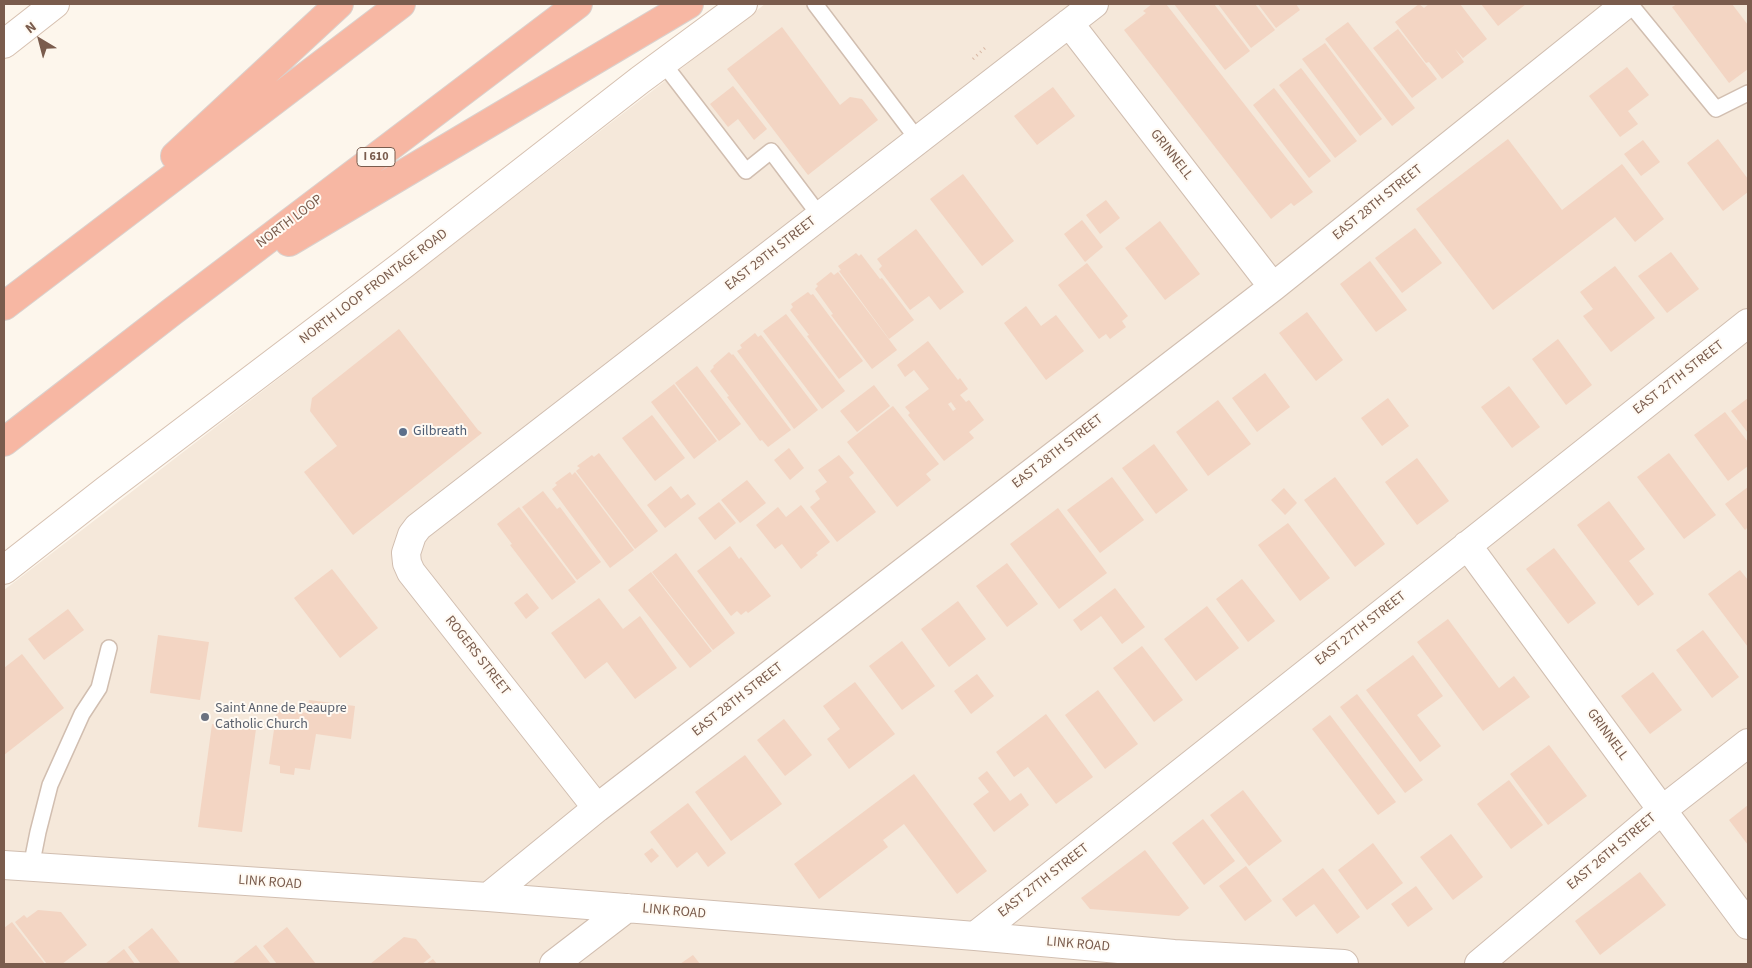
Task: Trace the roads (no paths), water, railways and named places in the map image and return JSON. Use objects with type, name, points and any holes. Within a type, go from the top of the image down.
[{"type":"highway","points":[[57,265],[339,4]]},
{"type":"highway","points":[[4,306],[401,4]]},
{"type":"highway","name":"NORTH LOOP","points":[[4,442],[174,310],[578,4]]},
{"type":"highway","points":[[174,310],[689,4]]},
{"type":"street","points":[[4,44],[55,4]]},
{"type":"street","name":"NORTH LOOP FRONTAGE ROAD","points":[[4,570],[743,4]]},
{"type":"street","name":"EAST 29TH STREET","points":[[447,504],[1094,4]]},
{"type":"street","name":"EAST 28TH STREET","points":[[488,897],[597,808],[1273,287],[1626,4]]},
{"type":"street","name":"GRINNELL","points":[[1069,24],[1273,287]]},
{"type":"street","name":"EAST 27TH STREET","points":[[975,936],[1748,323]]},
{"type":"street","name":"ROGERS STREET","points":[[447,504],[418,527],[412,535],[406,553],[407,563],[411,572],[597,808]]},
{"type":"street","name":"GRINNELL","points":[[1466,545],[1748,925]]},
{"type":"street","name":"EAST 26TH STREET","points":[[1479,964],[1662,810],[1748,743]]},
{"type":"street","name":"LINK ROAD","points":[[13,868],[488,897],[975,936],[1172,959],[1344,964]]},
{"type":"street","points":[[554,964],[627,908]]},
{"type":"lane","points":[[815,4],[918,140]]},
{"type":"lane","points":[[1630,4],[1716,109],[1748,93]]},
{"type":"lane","points":[[663,64],[746,171],[771,151],[820,216]]},
{"type":"lane","points":[[13,868],[38,832],[50,785],[82,714],[99,688],[109,648]]},
{"type":"place","name":"Gilbreath","points":[[403,432]]},
{"type":"place","name":"Saint Anne de Peaupre Catholic Church","points":[[205,717]]}]
